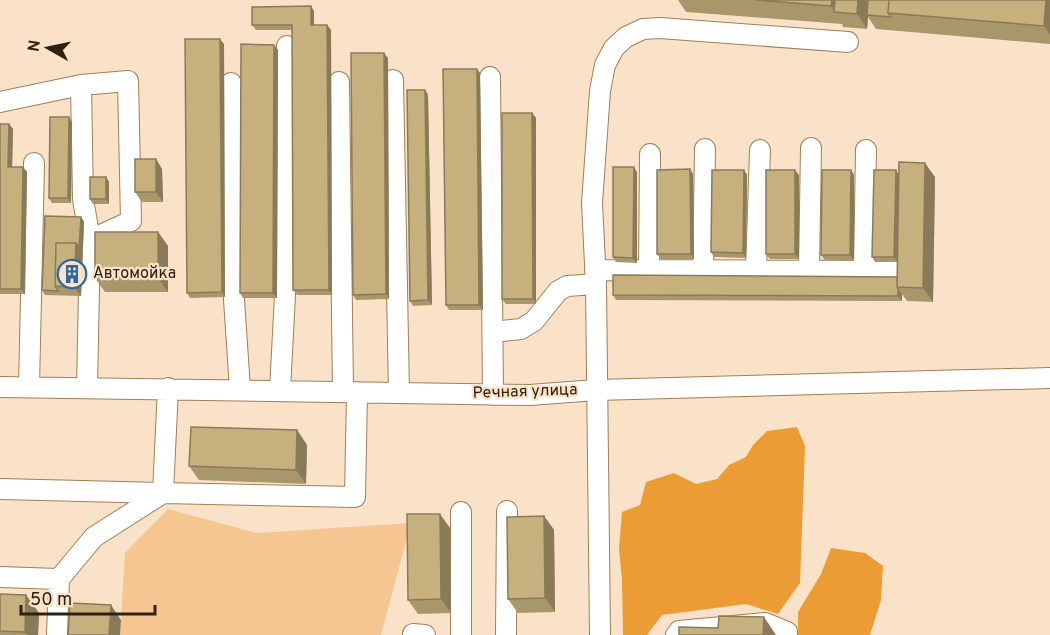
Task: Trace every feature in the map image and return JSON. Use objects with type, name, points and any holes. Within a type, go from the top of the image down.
[{"type":"street","points":[[600,635],[592,203],[600,91],[605,65],[614,48],[626,37],[643,29],[660,28],[848,42]]},
{"type":"street","points":[[280,390],[285,295],[287,46]]},
{"type":"street","points":[[490,77],[493,395]]},
{"type":"street","points":[[393,80],[399,393]]},
{"type":"street","points":[[0,102],[81,85],[128,81],[131,221],[90,240]]},
{"type":"street","points":[[0,489],[355,497],[339,82]]},
{"type":"street","points":[[231,83],[234,300],[240,389]]},
{"type":"street","points":[[81,85],[83,199],[90,240],[87,388]]},
{"type":"street","points":[[809,270],[811,148]]},
{"type":"street","points":[[703,270],[705,149]]},
{"type":"street","points":[[756,270],[760,150]]},
{"type":"street","points":[[864,271],[866,150]]},
{"type":"street","points":[[649,271],[650,154]]},
{"type":"street","points":[[29,387],[34,163]]},
{"type":"street","points":[[493,332],[521,329],[534,321],[558,291],[595,277],[649,271],[894,271]]},
{"type":"street","name":"Речная улица","points":[[0,387],[240,389],[493,395],[596,390],[1050,378]]},
{"type":"street","points":[[163,493],[168,388]]},
{"type":"street","points":[[57,635],[59,579],[94,537],[163,493]]},
{"type":"street","points":[[506,635],[507,511]]},
{"type":"street","points":[[461,512],[461,635]]},
{"type":"street","points":[[0,577],[59,579]]},
{"type":"street","points":[[676,635],[679,631],[765,623],[787,632],[787,635]]},
{"type":"street","points":[[413,634],[425,635]]},
{"type":"shaded area","points":[[797,427],[805,446],[800,583],[778,614],[746,604],[662,615],[647,635],[623,635],[619,549],[622,512],[640,505],[646,482],[674,473],[696,484],[717,479],[729,465],[746,457],[753,445],[767,431]]},
{"type":"shaded area","points":[[168,509],[257,533],[411,523],[381,635],[120,635],[125,553]]},
{"type":"shaded area","points":[[831,548],[865,553],[883,566],[881,600],[870,635],[798,635],[798,612],[821,574]]},
{"type":"building","points":[[757,0],[832,0],[831,6]]},
{"type":"building","points":[[835,0],[858,0],[857,14],[834,12]]},
{"type":"building","points":[[868,0],[889,0],[888,13],[891,17],[867,15]]},
{"type":"building","points":[[889,0],[1046,0],[1044,26],[888,13]]},
{"type":"building","points":[[311,6],[311,25],[327,25],[329,290],[293,290],[292,25],[252,25],[252,7]]},
{"type":"building","points":[[185,39],[220,39],[222,292],[187,293]]},
{"type":"building","points":[[241,44],[274,45],[273,293],[240,293]]},
{"type":"building","points":[[351,53],[384,53],[386,294],[353,295]]},
{"type":"building","points":[[443,69],[477,69],[479,305],[446,305]]},
{"type":"building","points":[[407,90],[425,90],[428,300],[410,301]]},
{"type":"building","points":[[502,113],[532,113],[533,299],[502,299]]},
{"type":"building","points":[[50,117],[69,117],[68,198],[49,198]]},
{"type":"building","points":[[0,124],[9,124],[8,167],[23,167],[21,289],[0,289]]},
{"type":"building","points":[[135,159],[156,159],[156,192],[135,192]]},
{"type":"building","points":[[899,162],[925,163],[923,288],[897,287]]},
{"type":"building","points":[[613,167],[634,167],[633,258],[613,257]]},
{"type":"building","points":[[690,169],[691,254],[657,254],[657,170]]},
{"type":"building","points":[[712,170],[744,170],[743,253],[711,252]]},
{"type":"building","points":[[766,170],[795,170],[795,254],[766,254]]},
{"type":"building","points":[[822,170],[851,170],[850,255],[821,255]]},
{"type":"building","points":[[874,170],[896,170],[894,257],[872,257]]},
{"type":"building","points":[[90,177],[106,177],[106,199],[90,199]]},
{"type":"building","points":[[45,216],[81,217],[79,248],[76,243],[56,243],[55,286],[58,291],[42,290]]},
{"type":"building","points":[[95,232],[158,232],[158,278],[95,278]]},
{"type":"building","points":[[56,243],[76,243],[74,287],[55,286]]},
{"type":"building","points":[[613,275],[897,277],[898,296],[613,295]]},
{"type":"building","points":[[191,427],[297,430],[296,470],[189,466]]},
{"type":"building","points":[[407,514],[440,514],[441,599],[408,600]]},
{"type":"building","points":[[544,516],[545,598],[508,599],[507,517]]},
{"type":"building","points":[[0,594],[26,595],[25,632],[0,631]]},
{"type":"building","points":[[70,603],[111,605],[109,635],[68,635]]},
{"type":"building","points":[[719,616],[764,617],[763,635],[679,635],[679,627],[718,628]]},
{"type":"place","name":"Автомойка","points":[[72,274]]}]
